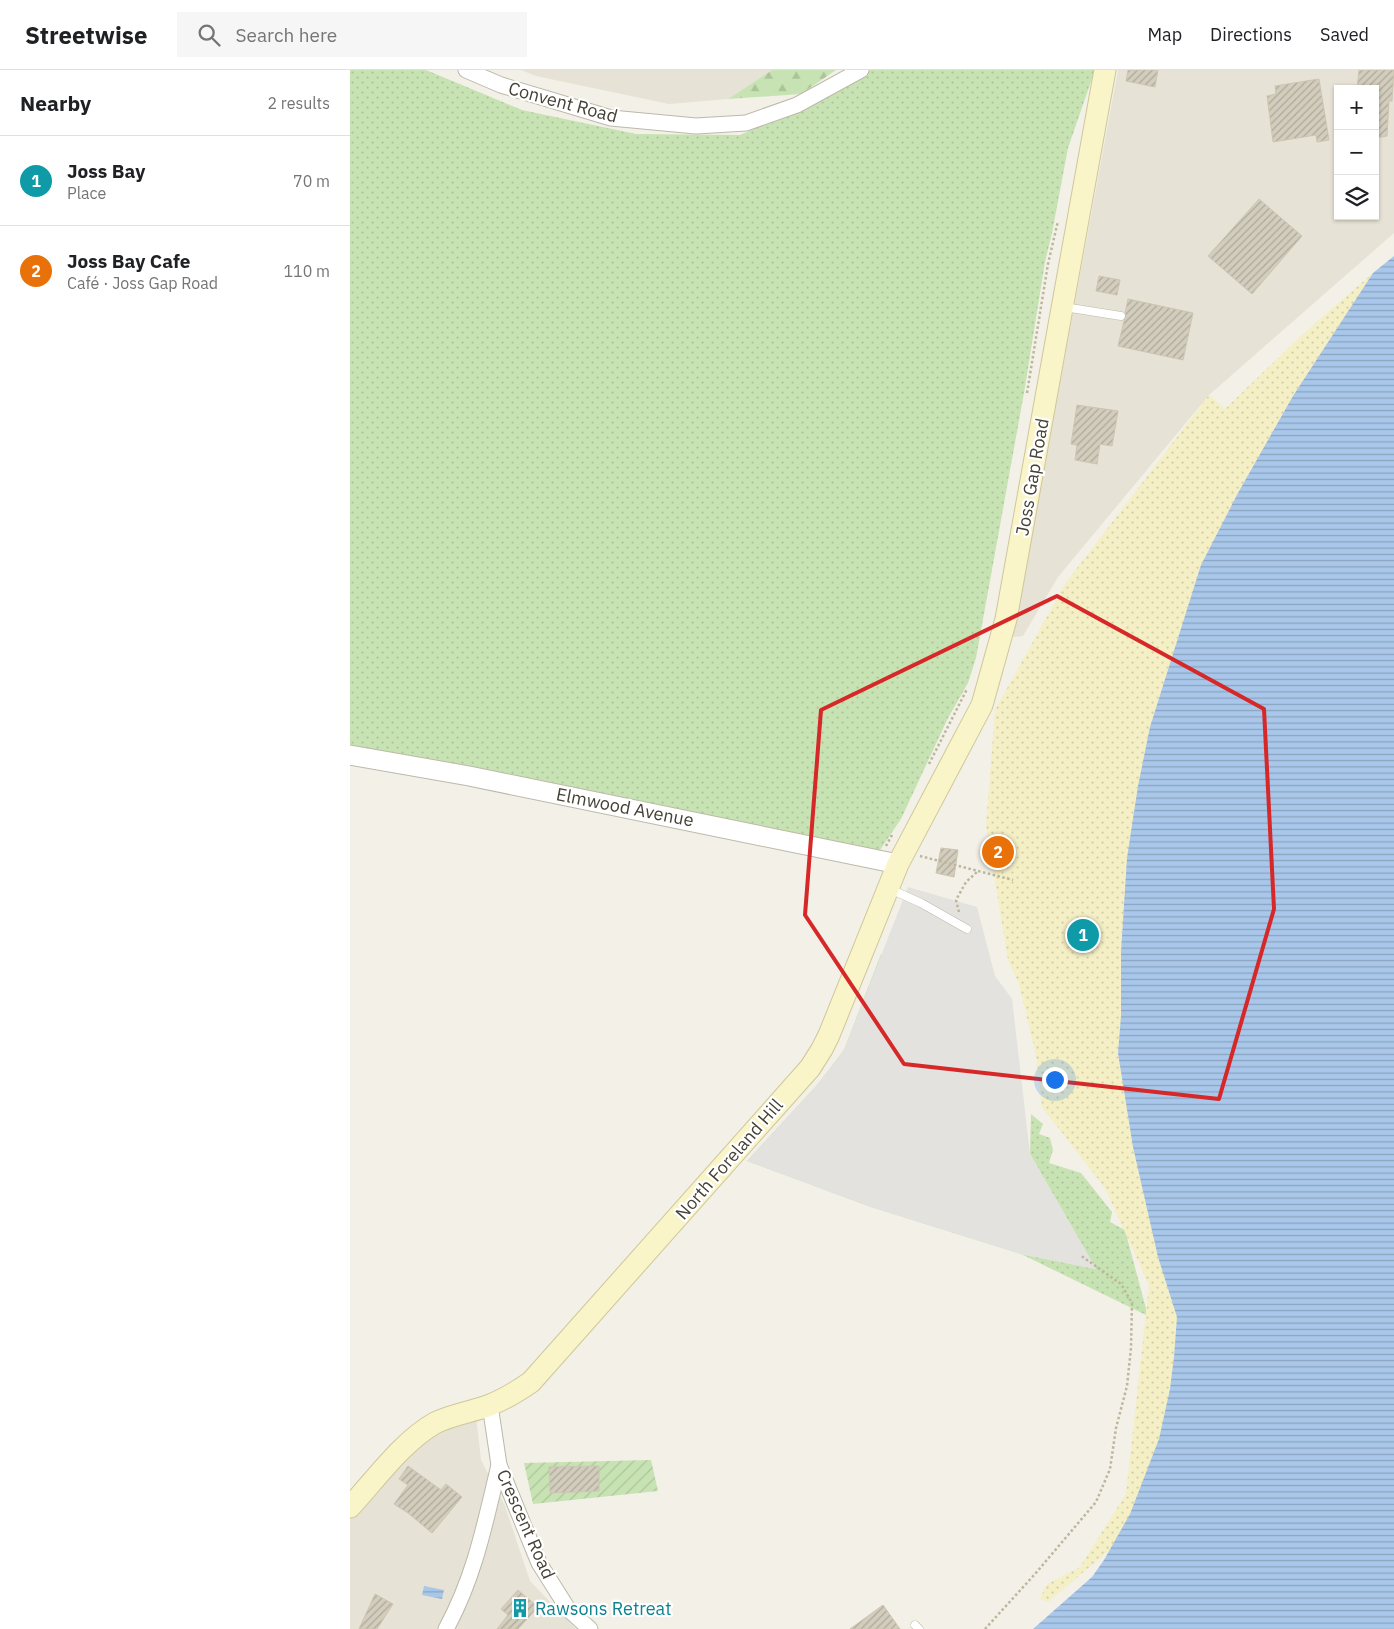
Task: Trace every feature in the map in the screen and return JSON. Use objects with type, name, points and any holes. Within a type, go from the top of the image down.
[{"type":"main road","name":"Joss Gap Road","points":[[895,858],[982,705],[1006,619],[1105,70]]},
{"type":"main road","name":"North Foreland Hill","points":[[350,1507],[411,1441],[424,1430],[458,1414],[490,1405],[512,1395],[531,1382],[810,1068],[829,1035],[888,888],[895,858]]},
{"type":"street","name":"Convent Road","points":[[466,70],[501,85],[610,118],[696,126],[746,123],[797,105],[861,70]]},
{"type":"street","name":"Elmwood Avenue","points":[[350,755],[895,858]]},
{"type":"street","name":"Crescent Road","points":[[490,1405],[499,1465],[539,1563],[568,1609],[590,1629]]},
{"type":"street","points":[[448,1628],[464,1594],[478,1554],[499,1465]]},
{"type":"lane","points":[[1062,307],[1121,316]]},
{"type":"lane","points":[[888,888],[921,903],[967,928]]},
{"type":"path","points":[[1027,396],[1048,264],[1060,216]]},
{"type":"path","points":[[927,769],[971,681]]},
{"type":"path","points":[[896,829],[886,844],[895,858],[978,871],[1013,880]]},
{"type":"path","points":[[956,900],[966,882],[978,871]]},
{"type":"path","points":[[985,1629],[1096,1502],[1110,1469],[1116,1428],[1128,1386],[1132,1303],[1121,1284],[1080,1255]]},
{"type":"highlighted area","points":[[1057,596],[1264,709],[1274,909],[1219,1099],[904,1064],[805,915],[821,710]]},
{"type":"shaded area","points":[[521,70],[772,70],[728,99],[669,104],[536,76]]},
{"type":"shaded area","points":[[1118,70],[1394,70],[1394,233],[1209,395],[1058,577],[1023,636],[1013,637]]},
{"type":"shaded area","points":[[908,887],[977,907],[995,976],[1012,999],[1030,1154],[1096,1269],[1021,1254],[871,1207],[747,1161],[817,1085],[844,1050]]},
{"type":"shaded area","points":[[476,1416],[481,1460],[505,1506],[530,1581],[576,1629],[350,1629],[350,1518],[381,1482],[425,1441],[441,1431]]},
{"type":"green space","points":[[350,70],[426,70],[522,110],[636,134],[740,135],[800,108],[869,70],[1095,70],[1068,148],[1045,262],[1024,393],[976,658],[968,683],[948,718],[901,819],[880,850],[785,834],[644,802],[423,758],[350,746]]},
{"type":"green space","points":[[772,70],[836,70],[801,94],[728,99]]},
{"type":"green space","points":[[881,954],[1021,1254],[871,1207],[747,1161],[817,1085],[844,1050]]},
{"type":"green space","points":[[1031,1114],[1043,1124],[1039,1134],[1050,1138],[1053,1150],[1049,1163],[1081,1173],[1112,1212],[1110,1222],[1125,1230],[1148,1316],[1021,1254],[1096,1269],[1030,1154]]},
{"type":"green space","points":[[651,1460],[658,1491],[533,1504],[524,1463]],"holes":[[[599,1466],[598,1491],[550,1493],[549,1467]]]},
{"type":"sand","points":[[1373,273],[1247,557],[1186,1336],[1162,1461],[1112,1548],[1048,1602],[1040,1599],[1046,1585],[1080,1567],[1126,1494],[1149,1285],[1105,1188],[1042,1107],[1036,1055],[1019,984],[1008,960],[986,826],[995,710],[1065,584],[1209,395],[1225,409],[1303,334]]},
{"type":"water","points":[[1394,256],[1394,1629],[1033,1629],[1092,1577],[1104,1560],[1130,1514],[1159,1439],[1170,1389],[1177,1317],[1158,1257],[1133,1147],[1118,1053],[1121,1016],[1121,952],[1127,858],[1138,786],[1150,727],[1201,565],[1238,493],[1293,396],[1373,273]]},
{"type":"water","points":[[424,1586],[444,1590],[442,1599],[422,1595]]},
{"type":"building","points":[[1128,70],[1158,70],[1155,87],[1126,81]]},
{"type":"building","points":[[1359,70],[1394,70],[1392,101],[1389,101],[1387,136],[1379,137],[1379,85],[1357,85]]},
{"type":"building","points":[[1319,79],[1329,140],[1317,142],[1316,135],[1273,142],[1267,96],[1276,94],[1275,86]]},
{"type":"building","points":[[1259,199],[1302,236],[1252,294],[1208,256]]},
{"type":"building","points":[[1099,276],[1120,280],[1117,295],[1096,291]]},
{"type":"building","points":[[1128,299],[1193,313],[1183,360],[1118,346],[1126,317]]},
{"type":"building","points":[[1077,405],[1118,411],[1112,446],[1100,444],[1097,464],[1075,460],[1077,445],[1071,444]]},
{"type":"building","points":[[1002,838],[1007,863],[994,865],[989,841]]},
{"type":"building","points":[[941,848],[958,850],[954,877],[936,873]]},
{"type":"building","points":[[408,1466],[441,1490],[446,1484],[462,1497],[432,1533],[394,1504],[408,1485],[399,1479]]},
{"type":"building","points":[[599,1466],[599,1491],[550,1493],[549,1467]]},
{"type":"building","name":"Rawsons Retreat","points":[[518,1590],[538,1607],[518,1629],[497,1629],[508,1615],[501,1609]]},
{"type":"building","points":[[375,1594],[393,1604],[377,1629],[359,1629]]},
{"type":"building","points":[[883,1605],[900,1629],[850,1629]]},
{"type":"place","name":"Joss Bay Cafe","points":[[998,852]]},
{"type":"place","name":"Joss Bay","points":[[1083,935]]},
{"type":"place","name":"Rawsons Retreat","points":[[520,1608]]}]
